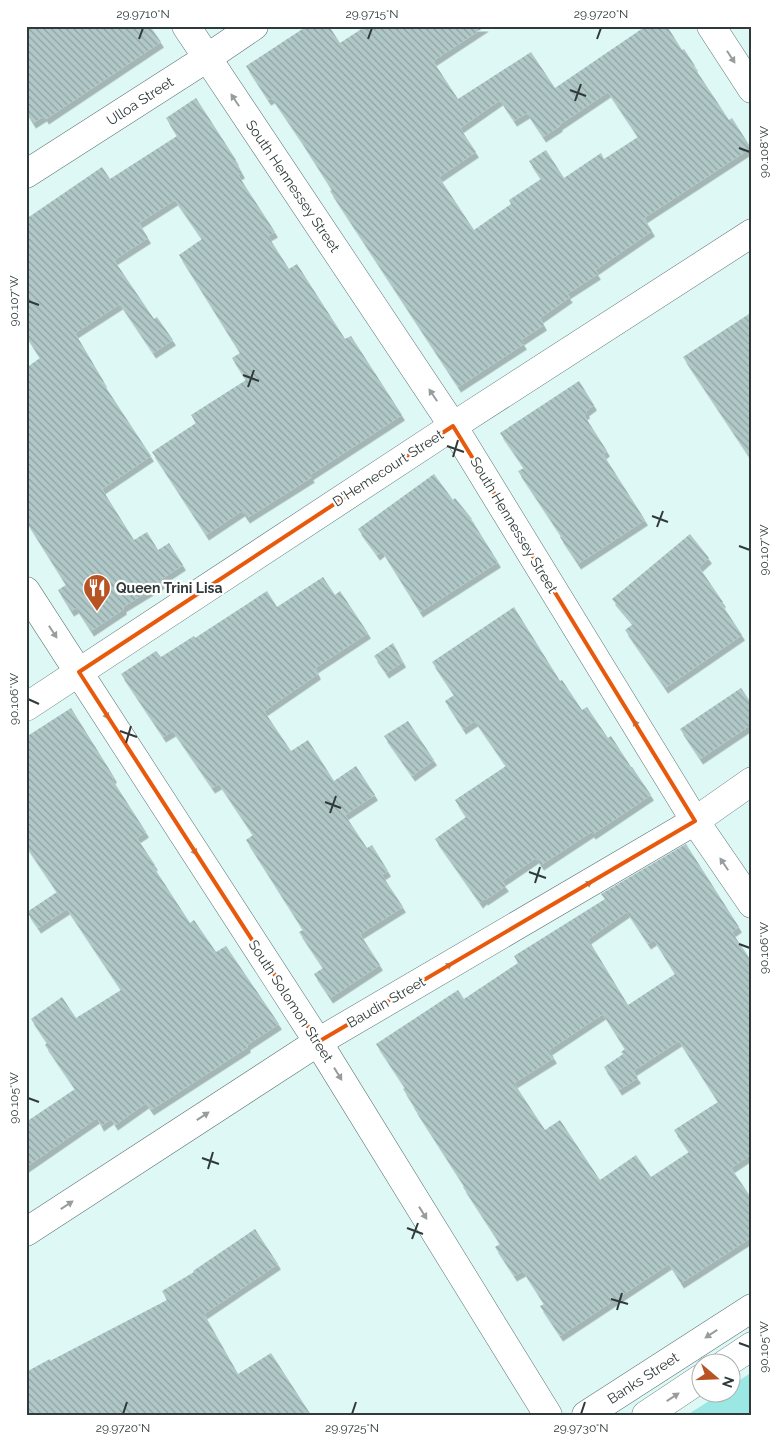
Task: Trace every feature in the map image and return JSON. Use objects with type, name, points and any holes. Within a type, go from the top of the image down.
[{"type":"street","name":"South Hennessey Street","points":[[186,26],[454,426],[695,821],[752,904]]},
{"type":"street","name":"Ulloa Street","points":[[26,174],[254,26]]},
{"type":"street","points":[[710,26],[752,88]]},
{"type":"street","name":"D'Hemecourt Street","points":[[26,706],[752,232]]},
{"type":"street","name":"South Solomon Street","points":[[26,591],[318,1042],[548,1415]]},
{"type":"street","name":"Baudin Street","points":[[26,1232],[318,1042],[695,821],[752,780]]},
{"type":"street","name":"Banks Street","points":[[586,1415],[752,1308]]},
{"type":"street","points":[[740,1354],[752,1346]]},
{"type":"street","points":[[646,1415],[690,1386]]},
{"type":"highlighted area","points":[[453,426],[695,821],[318,1042],[79,672]]},
{"type":"shaded area","points":[[752,1372],[752,1415],[687,1415],[704,1404],[740,1404],[740,1380]]},
{"type":"building","points":[[26,26],[150,26],[161,42],[46,119],[44,116],[33,123],[26,112]]},
{"type":"building","points":[[307,26],[329,26],[340,43],[366,26],[486,26],[433,61],[458,99],[531,52],[555,88],[646,26],[667,26],[682,50],[684,49],[729,120],[732,118],[751,148],[644,218],[652,231],[595,270],[598,274],[567,294],[570,297],[540,318],[544,325],[521,340],[524,344],[458,387],[330,191],[332,190],[299,138],[272,98],[268,100],[246,66]],"holes":[[[608,92],[638,137],[604,159],[601,153],[564,178],[546,150],[529,161],[541,179],[509,200],[511,204],[474,230],[439,177],[476,152],[460,128],[500,100],[514,121],[527,113],[543,137]]]},
{"type":"building","points":[[196,98],[236,160],[242,173],[238,175],[275,232],[268,236],[289,269],[297,264],[345,339],[351,336],[402,415],[310,475],[312,477],[247,518],[242,511],[206,535],[152,452],[196,423],[191,415],[246,380],[232,358],[240,353],[179,255],[202,239],[175,200],[139,223],[148,238],[114,260],[154,319],[157,317],[173,340],[153,353],[120,304],[75,333],[103,383],[151,456],[102,489],[134,540],[147,532],[158,550],[169,543],[183,565],[160,580],[162,583],[123,607],[124,609],[91,631],[76,608],[71,611],[58,590],[66,585],[26,521],[26,368],[40,358],[26,336],[26,219],[102,167],[110,179],[177,136],[166,118]]},
{"type":"building","points":[[752,312],[752,461],[683,357]]},
{"type":"building","points":[[579,381],[594,405],[584,415],[607,451],[603,454],[645,520],[578,564],[518,471],[524,468],[500,433]]},
{"type":"building","points":[[434,474],[453,500],[455,498],[472,519],[498,562],[420,612],[382,551],[377,555],[358,529]]},
{"type":"building","points":[[690,534],[709,558],[699,567],[723,602],[721,603],[742,635],[665,688],[625,630],[633,624],[612,599]]},
{"type":"building","points":[[323,577],[335,595],[340,591],[368,633],[315,668],[318,674],[264,711],[291,751],[308,740],[334,781],[356,766],[375,795],[345,815],[367,848],[372,845],[388,871],[382,875],[403,907],[360,934],[380,965],[330,998],[314,974],[323,968],[299,932],[303,930],[246,840],[253,835],[219,784],[212,788],[173,731],[163,737],[121,674],[156,651],[161,657],[194,636],[195,638],[267,591],[277,607]]},
{"type":"building","points":[[514,607],[560,681],[562,680],[582,710],[587,707],[608,738],[611,736],[651,795],[593,834],[591,832],[541,865],[536,858],[502,881],[506,886],[480,903],[435,839],[466,817],[455,800],[506,766],[475,721],[463,729],[445,701],[454,695],[432,662]]},
{"type":"building","points":[[393,643],[403,662],[386,673],[374,656]]},
{"type":"building","points":[[741,688],[752,704],[752,724],[700,759],[680,729]]},
{"type":"building","points":[[71,708],[114,777],[112,779],[146,832],[137,838],[190,923],[194,920],[216,952],[226,946],[279,1024],[247,1045],[248,1047],[151,1110],[146,1103],[115,1125],[111,1119],[101,1126],[97,1118],[26,1167],[26,1122],[75,1089],[45,1045],[47,1043],[31,1019],[62,997],[76,1018],[121,990],[67,909],[38,928],[27,912],[57,892],[26,846],[26,737]]},
{"type":"building","points":[[408,721],[434,760],[412,776],[384,736]]},
{"type":"building","points":[[686,844],[739,927],[732,932],[752,962],[752,1154],[731,1168],[752,1199],[752,1237],[681,1283],[669,1264],[560,1336],[540,1306],[544,1304],[523,1271],[514,1276],[495,1247],[500,1244],[376,1044],[458,990],[464,999],[518,963],[514,956],[605,899],[601,894]],"holes":[[[627,912],[648,944],[654,940],[675,974],[628,1005],[588,939]],[[603,1014],[625,1049],[621,1052],[623,1054],[604,1067],[619,1090],[638,1078],[633,1071],[679,1041],[718,1102],[674,1130],[689,1152],[651,1177],[636,1155],[600,1180],[560,1120],[545,1130],[514,1083],[554,1058],[549,1050]]]},
{"type":"building","points":[[255,1229],[278,1264],[204,1314],[238,1374],[271,1353],[311,1415],[26,1415],[26,1372],[167,1300],[162,1291],[194,1272]]},
{"type":"place","name":"Queen Trini Lisa","points":[[97,612]]}]
